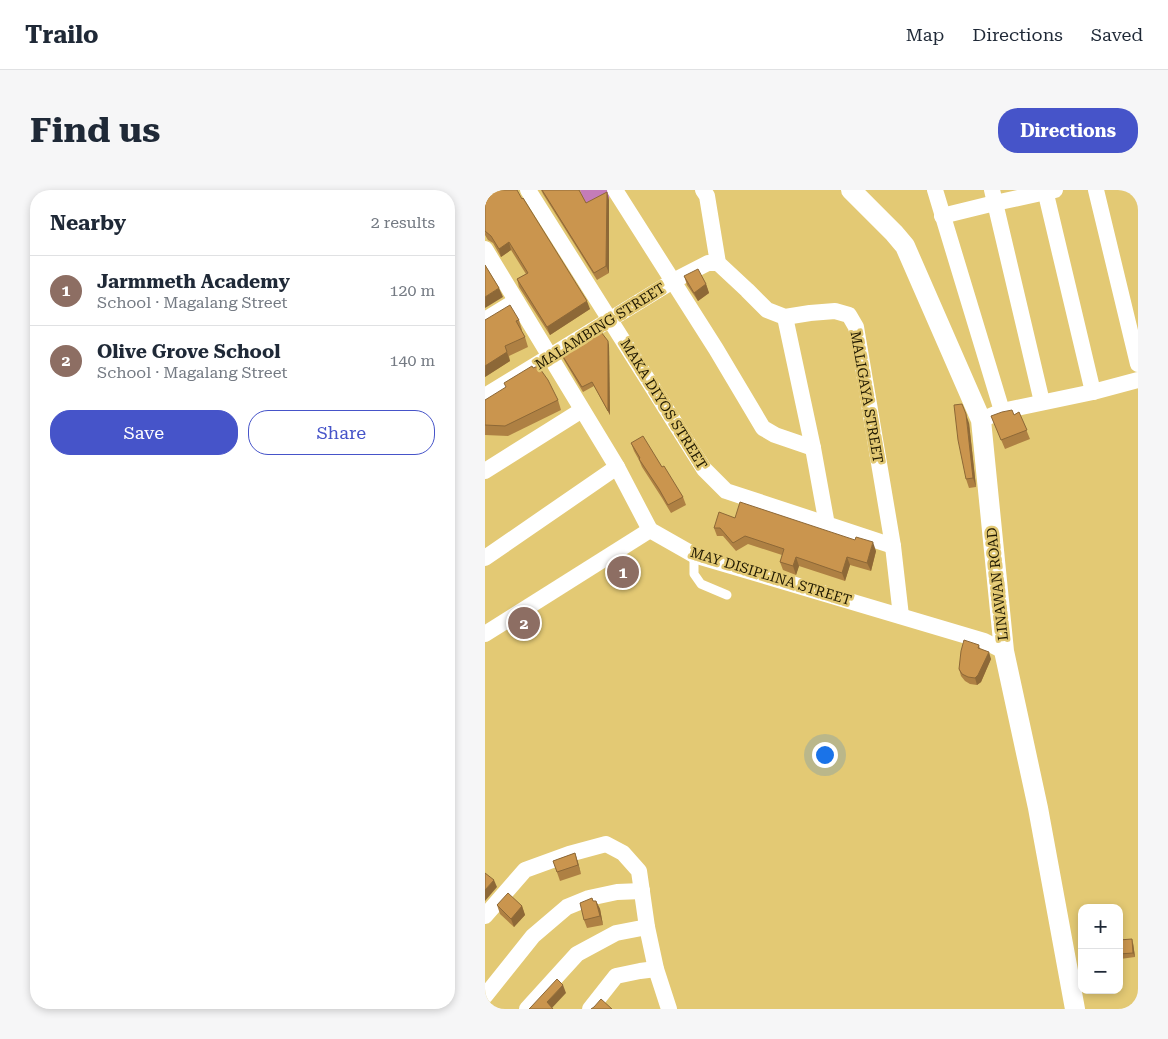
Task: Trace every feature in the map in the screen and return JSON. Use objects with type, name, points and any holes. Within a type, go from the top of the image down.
[{"type":"street","name":"MAKA DIYOS STREET","points":[[528,190],[704,469],[726,491],[893,546]]},
{"type":"street","points":[[615,190],[716,349],[763,428],[775,435],[813,448]]},
{"type":"street","points":[[703,190],[707,196],[718,263],[767,310],[785,317],[813,448],[827,525]]},
{"type":"street","name":"LINAWAN ROAD","points":[[851,190],[905,246],[981,420],[1004,651],[1039,808],[1075,1009]]},
{"type":"street","points":[[935,190],[1002,411]]},
{"type":"street","points":[[1096,190],[1138,364]]},
{"type":"street","points":[[942,216],[993,196],[1049,191],[1093,392]]},
{"type":"street","points":[[993,196],[1042,402]]},
{"type":"street","points":[[485,249],[617,468],[650,530],[485,634]]},
{"type":"street","name":"MALAMBING STREET","points":[[485,396],[673,281],[708,263],[718,263]]},
{"type":"street","points":[[485,320],[516,301]]},
{"type":"street","name":"MALIGAYA STREET","points":[[785,317],[835,311],[849,315],[856,327],[893,546],[901,616]]},
{"type":"street","points":[[981,420],[1002,411],[1093,392],[1138,380]]},
{"type":"street","points":[[485,471],[582,410]]},
{"type":"street","points":[[485,558],[617,468]]},
{"type":"street","name":"MAY DISIPLINA STREET","points":[[650,530],[694,555],[984,641],[1004,651]]},
{"type":"street","points":[[485,916],[525,870],[569,854],[606,844],[623,852],[639,871],[647,928],[656,969],[669,1009]]},
{"type":"street","points":[[485,996],[533,936],[567,906],[589,898],[617,892],[642,891]]},
{"type":"street","points":[[527,1009],[577,954],[616,933],[647,928]]},
{"type":"street","points":[[590,1009],[616,976],[656,969]]},
{"type":"lane","points":[[694,555],[694,574],[701,584],[727,595]]},
{"type":"shaded area","points":[[580,190],[609,190],[609,203],[590,208],[576,200],[582,195]]},
{"type":"building","points":[[485,190],[517,190],[587,301],[547,327],[517,279],[528,273],[509,242],[499,249],[491,236],[485,231]]},
{"type":"building","points":[[542,190],[579,190],[586,203],[607,192],[606,266],[594,273]]},
{"type":"building","points":[[485,265],[499,288],[485,297]]},
{"type":"building","points":[[698,269],[706,284],[694,293],[684,276]]},
{"type":"building","points":[[510,305],[519,320],[516,321],[525,337],[505,346],[507,352],[485,366],[485,320]]},
{"type":"building","points":[[601,332],[608,341],[608,411],[592,382],[582,387],[562,355]]},
{"type":"building","points":[[532,366],[533,368],[538,366],[548,380],[558,400],[505,426],[485,425],[485,400],[506,387],[504,383]]},
{"type":"building","points":[[962,404],[966,414],[973,478],[966,479],[958,440],[954,405]]},
{"type":"building","points":[[1012,410],[1014,415],[1019,412],[1027,430],[1001,440],[991,416]]},
{"type":"building","points":[[643,436],[683,497],[668,505],[631,443]]},
{"type":"building","points":[[740,502],[855,540],[856,537],[873,542],[867,563],[847,557],[842,573],[796,557],[793,566],[780,562],[784,549],[745,536],[733,543],[720,528],[714,528],[719,512],[735,518]]},
{"type":"building","points":[[964,640],[979,645],[978,648],[989,652],[975,678],[962,674],[959,669]]},
{"type":"building","points":[[575,853],[578,865],[557,872],[553,861]]},
{"type":"building","points":[[485,873],[494,880],[485,890]]},
{"type":"building","points":[[508,893],[522,906],[511,919],[497,905]]},
{"type":"building","points":[[592,898],[593,901],[596,901],[600,916],[584,920],[580,903]]},
{"type":"building","points":[[1132,939],[1133,953],[1123,954],[1123,940]]},
{"type":"building","points":[[557,979],[563,985],[547,1002],[553,1009],[529,1009],[531,1007]]},
{"type":"building","points":[[601,999],[612,1009],[591,1009]]},
{"type":"place","name":"Jarmmeth Academy","points":[[623,572]]},
{"type":"place","name":"Olive Grove School","points":[[524,623]]}]
